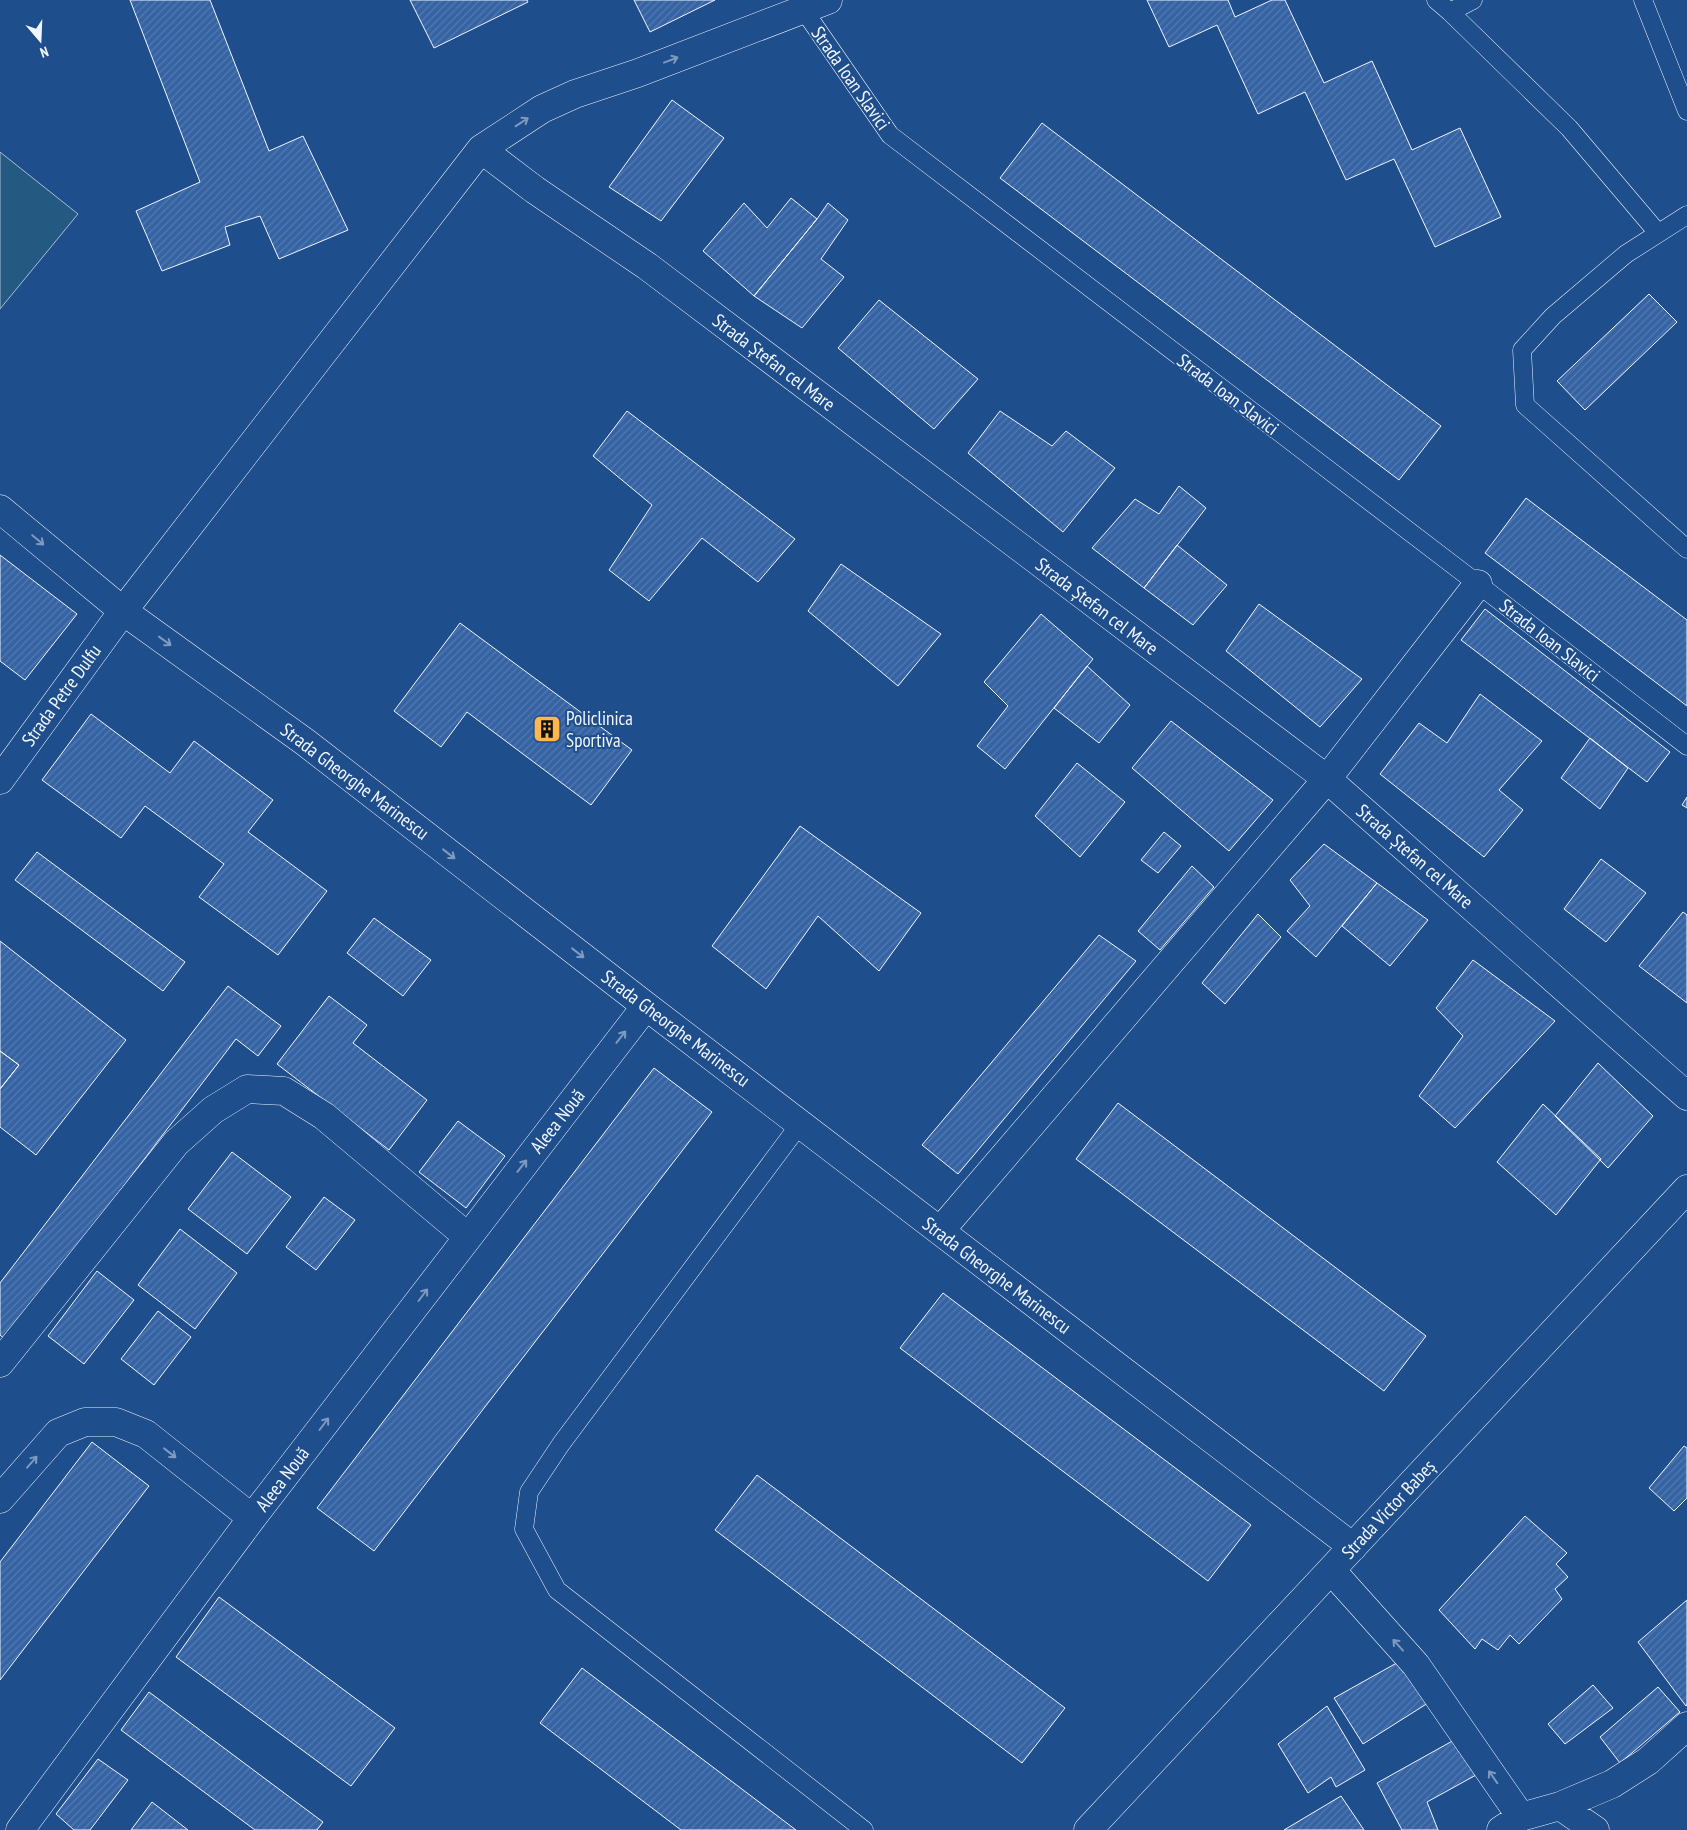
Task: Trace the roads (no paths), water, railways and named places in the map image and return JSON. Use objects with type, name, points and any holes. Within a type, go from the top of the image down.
[{"type":"street","name":"Strada Ioan Slavici","points":[[123,611],[481,149],[542,109],[575,94],[638,72],[810,3]]},
{"type":"street","name":"Strada Ștefan cel Mare","points":[[481,149],[535,190],[647,266],[1327,779],[1687,1096]]},
{"type":"street","name":"Strada Gheorghe Marinescu","points":[[0,509],[123,611],[305,742],[646,1006],[1353,1547]]},
{"type":"street","points":[[940,1231],[1327,779],[1478,584]]},
{"type":"street","name":"Strada Petre Dulfu","points":[[0,780],[123,611]]},
{"type":"street","name":"Aleea Nouă","points":[[0,1499],[58,1433],[85,1422],[116,1422],[146,1434],[252,1518],[646,1006]]},
{"type":"street","points":[[0,1363],[176,1143],[214,1110],[247,1089],[284,1091],[324,1116],[468,1237]]},
{"type":"street","name":"Strada Victor Babeș","points":[[1088,1830],[1687,1189]]},
{"type":"street","points":[[20,1830],[252,1518]]},
{"type":"street","points":[[1331,1570],[1416,1666],[1511,1824],[1612,1784],[1648,1761],[1687,1726]]},
{"type":"street","points":[[1560,1806],[1595,1830]]},
{"type":"lane","points":[[1436,0],[1569,128],[1658,233]]},
{"type":"lane","points":[[1450,12],[1472,0]]},
{"type":"lane","points":[[1643,0],[1687,111]]},
{"type":"lane","name":"Strada Ioan Slavici","points":[[810,3],[890,135],[1687,746]]},
{"type":"lane","points":[[1687,215],[1626,254],[1553,316],[1522,350],[1525,405],[1687,549]]},
{"type":"lane","points":[[800,1124],[561,1444],[529,1492],[524,1529],[557,1590],[864,1830]]},
{"type":"place","name":"Policlinica Sportiva","points":[[547,729]]}]
